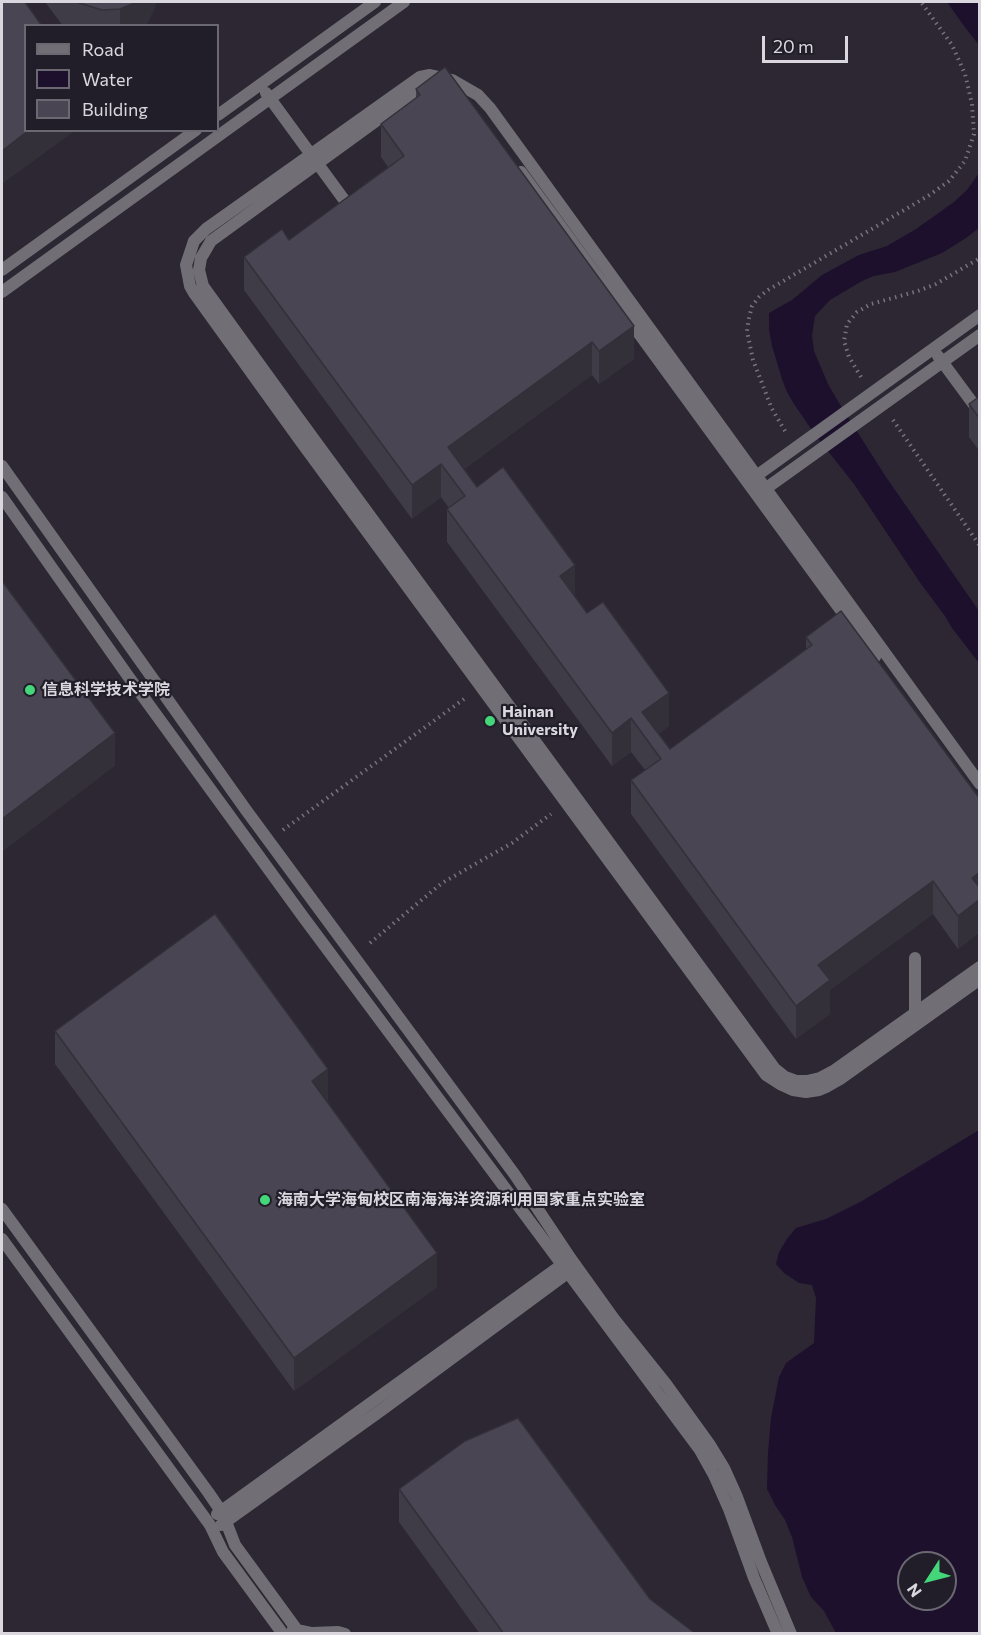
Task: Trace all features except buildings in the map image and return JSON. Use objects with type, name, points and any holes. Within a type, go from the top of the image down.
[{"type":"street","points":[[219,114],[375,2]]},
{"type":"street","points":[[2,292],[405,2]]},
{"type":"street","points":[[752,479],[490,108],[478,95],[452,80],[430,75],[420,76],[211,241],[201,258],[199,270],[203,286],[212,300],[776,1069],[785,1077],[796,1081],[820,1078],[980,979]]},
{"type":"street","points":[[259,84],[359,221]]},
{"type":"street","points":[[473,108],[459,95],[448,89],[430,85],[423,88],[206,229],[191,249],[186,265],[190,286],[279,412],[766,1075],[793,1090],[806,1092],[826,1087],[840,1079],[980,967]]},
{"type":"street","points":[[2,270],[193,132]]},
{"type":"street","points":[[511,159],[761,491],[976,788]]},
{"type":"street","points":[[752,479],[980,315]]},
{"type":"street","points":[[761,491],[980,335]]},
{"type":"street","points":[[933,349],[980,413]]},
{"type":"street","points":[[2,466],[268,841],[514,1175],[569,1266],[683,1406],[710,1445],[724,1468],[737,1497],[761,1563],[791,1634]]},
{"type":"street","points":[[2,497],[128,676],[304,918],[569,1266],[700,1450],[729,1509],[754,1578],[778,1634]]},
{"type":"street","points":[[915,958],[915,1019]]},
{"type":"street","points":[[2,1209],[224,1516],[235,1545],[299,1632]]},
{"type":"street","points":[[2,1239],[210,1526],[223,1552],[280,1630],[345,1634]]},
{"type":"street","points":[[210,1526],[569,1266]]},
{"type":"path","points":[[786,434],[772,409],[753,360],[747,331],[752,306],[768,290],[912,206],[949,181],[965,161],[974,134],[972,104],[965,74],[952,45],[921,2]]},
{"type":"path","points":[[872,393],[849,357],[844,341],[847,324],[857,312],[871,304],[936,284],[980,258]]},
{"type":"path","points":[[892,418],[980,546]]},
{"type":"path","points":[[268,841],[481,687]]},
{"type":"path","points":[[353,957],[454,875],[526,834],[566,803]]},
{"type":"water","points":[[947,2],[979,2],[979,45],[964,26]]},
{"type":"water","points":[[979,173],[979,228],[942,253],[895,272],[862,281],[830,300],[815,316],[812,335],[814,351],[839,403],[886,477],[979,611],[979,663],[921,584],[854,484],[794,404],[782,379],[772,346],[769,313],[792,300],[822,275],[859,255],[887,246],[916,229],[954,202],[967,190]]},
{"type":"water","points":[[979,1130],[979,1633],[836,1633],[824,1611],[811,1597],[802,1577],[792,1537],[767,1489],[771,1418],[779,1377],[786,1363],[814,1343],[816,1298],[812,1285],[799,1283],[784,1273],[776,1264],[779,1252],[796,1228],[826,1219],[862,1201]]},
{"type":"place","name":"信息科学技术学院","points":[[30,690]]},
{"type":"place","name":"Hainan University","points":[[490,721]]},
{"type":"place","name":"海南大学海甸校区南海海洋资源利用国家重点实验室","points":[[265,1200]]}]
